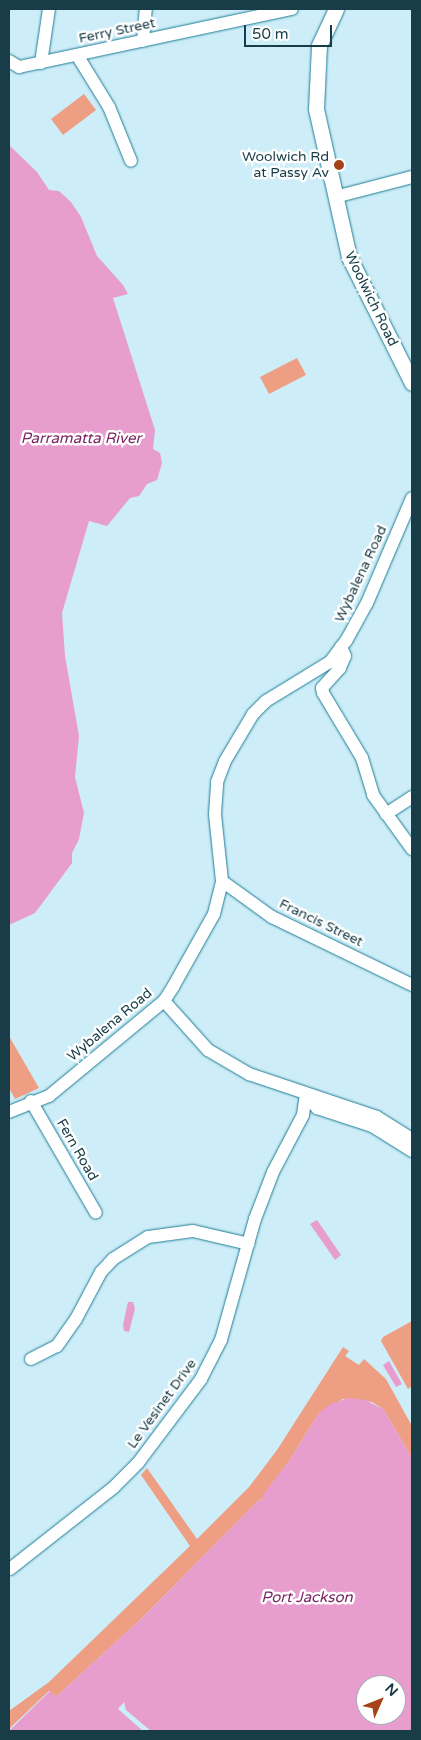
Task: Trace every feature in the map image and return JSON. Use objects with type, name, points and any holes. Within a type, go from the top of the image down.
[{"type":"street","points":[[41,63],[49,9]]},
{"type":"street","points":[[143,41],[146,9]]},
{"type":"street","name":"Ferry Street","points":[[9,61],[19,67],[41,63],[292,9]]},
{"type":"street","name":"Woolwich Road","points":[[332,10],[320,45],[315,84],[316,109],[334,197],[348,257],[412,383]]},
{"type":"street","points":[[77,55],[109,106],[131,161]]},
{"type":"street","points":[[334,197],[412,177]]},
{"type":"street","name":"Wybalena Road","points":[[9,1112],[31,1101],[49,1096],[164,1001],[206,931],[214,914],[222,881],[215,814],[217,782],[225,761],[253,714],[266,701],[330,662],[341,648],[367,603],[412,498]]},
{"type":"street","points":[[341,648],[345,656],[340,668],[322,688],[323,693],[362,758],[373,795],[412,848]]},
{"type":"street","points":[[386,814],[412,797]]},
{"type":"street","name":"Francis Street","points":[[222,881],[272,917],[412,985]]},
{"type":"street","points":[[164,1001],[208,1050],[249,1074],[377,1117],[412,1139]]},
{"type":"street","points":[[306,1094],[317,1108],[372,1126],[412,1151]]},
{"type":"street","name":"Le Vesinet Drive","points":[[10,1569],[113,1488],[138,1463],[180,1410],[222,1340],[249,1244],[273,1172],[303,1115],[306,1094]]},
{"type":"street","name":"Fern Road","points":[[31,1101],[96,1213]]},
{"type":"street","points":[[31,1359],[57,1346],[76,1320],[100,1272],[113,1259],[148,1236],[193,1231],[249,1244]]},
{"type":"shaded area","points":[[84,94],[96,110],[63,135],[51,119]]},
{"type":"shaded area","points":[[297,358],[306,375],[269,394],[260,377]]},
{"type":"shaded area","points":[[9,1036],[39,1088],[15,1099],[9,1088]]},
{"type":"shaded area","points":[[412,1321],[412,1386],[408,1389],[381,1341],[383,1337]]},
{"type":"shaded area","points":[[343,1347],[349,1351],[345,1356],[359,1365],[364,1359],[386,1379],[412,1426],[412,1458],[383,1409],[372,1402],[343,1399],[319,1413],[289,1461],[263,1496],[264,1501],[260,1499],[141,1619],[56,1697],[49,1691],[9,1729],[9,1711],[49,1682],[190,1546],[141,1475],[147,1468],[197,1539],[249,1487],[277,1450]]},
{"type":"water","name":"Parramatta River","points":[[9,145],[37,172],[49,190],[59,191],[71,202],[81,217],[97,256],[123,285],[128,294],[113,298],[155,430],[153,449],[160,453],[162,463],[157,480],[147,484],[139,496],[130,498],[107,526],[89,521],[62,613],[65,656],[79,736],[75,777],[84,813],[79,839],[72,853],[72,863],[35,913],[9,925]]},
{"type":"water","points":[[317,1220],[341,1255],[335,1260],[310,1224]]},
{"type":"water","points":[[128,1302],[133,1302],[135,1309],[129,1332],[124,1331],[123,1325]]},
{"type":"water","points":[[389,1361],[402,1384],[396,1387],[383,1365]]},
{"type":"water","name":"Port Jackson","points":[[349,1398],[365,1400],[383,1409],[412,1458],[412,1731],[9,1731],[50,1691],[56,1697],[141,1619],[260,1499],[264,1501],[262,1496],[289,1461],[319,1413],[330,1404]]},
{"type":"pier","points":[[124,1702],[126,1710],[151,1731],[143,1731],[118,1709]]},
{"type":"place","name":"Woolwich Rd at Passy Av","points":[[339,165]]}]
